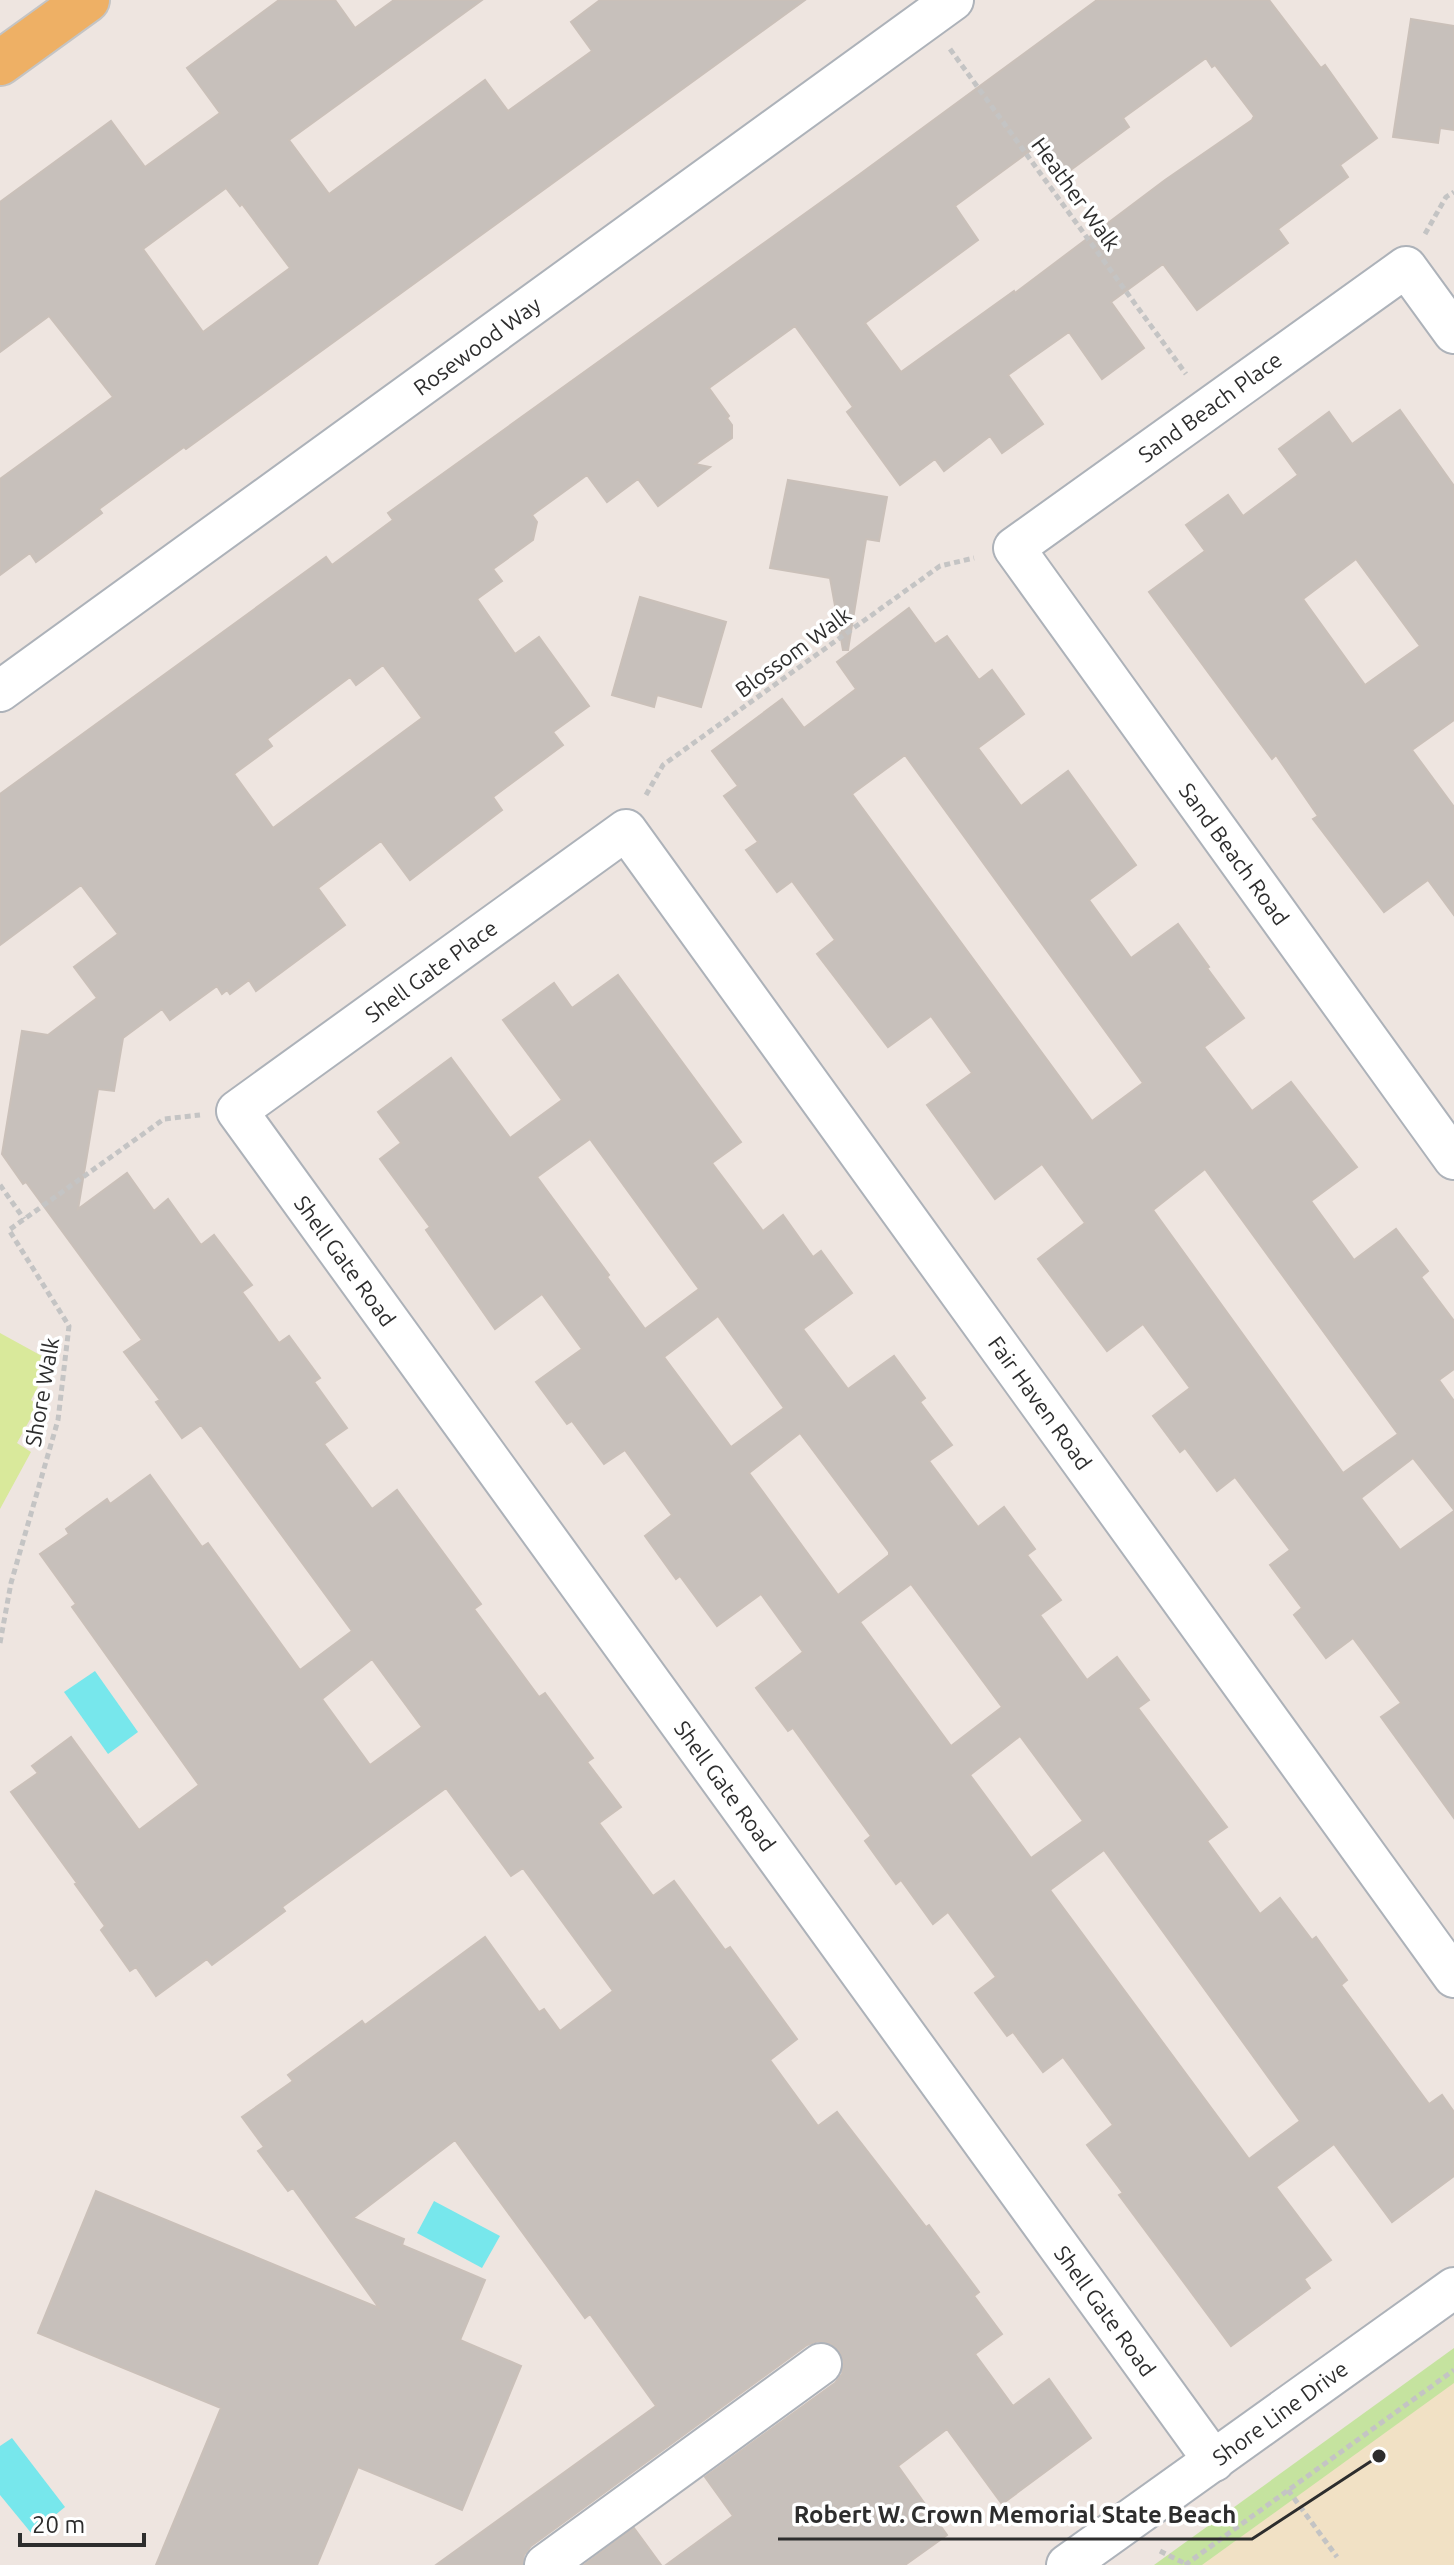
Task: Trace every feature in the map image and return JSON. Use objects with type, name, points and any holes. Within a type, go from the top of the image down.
[{"type":"main road","points":[[0,63],[87,0]]},
{"type":"street","name":"Rosewood Way","points":[[0,691],[940,9]]},
{"type":"street","name":"Sand Beach Place","points":[[1014,548],[1406,267]]},
{"type":"street","points":[[1406,267],[1454,333]]},
{"type":"street","name":"Sand Beach Road","points":[[1014,548],[1454,1159]]},
{"type":"street","name":"Shell Gate Place","points":[[237,1111],[626,830]]},
{"type":"street","name":"Fair Haven Road","points":[[626,830],[1454,1977]]},
{"type":"street","name":"Shell Gate Road","points":[[237,1111],[1214,2461]]},
{"type":"street","name":"Shore Line Drive","points":[[1067,2565],[1454,2288]]},
{"type":"street","points":[[545,2565],[821,2364]]},
{"type":"path","name":"Heather Walk","points":[[940,9],[1211,407]]},
{"type":"path","points":[[1406,267],[1446,197],[1454,192]]},
{"type":"path","name":"Blossom Walk","points":[[626,830],[663,765],[940,566],[1014,548]]},
{"type":"path","points":[[0,1185],[24,1219],[164,1119],[237,1111]]},
{"type":"path","name":"Shore Walk","points":[[0,1643],[11,1583],[58,1420],[69,1326],[9,1230],[24,1219]]},
{"type":"path","points":[[1160,2551],[1185,2565],[1454,2370]]},
{"type":"path","points":[[1288,2490],[1337,2557]]},
{"type":"green space","points":[[0,1333],[51,1361],[31,1400],[38,1405],[17,1443],[31,1452],[0,1509]]},
{"type":"green space","points":[[1454,2348],[1454,2565],[1154,2565]]},
{"type":"sand","points":[[1454,2383],[1454,2565],[1202,2565]]},
{"type":"water","points":[[95,1671],[138,1732],[108,1754],[64,1692]]},
{"type":"water","points":[[434,2201],[500,2236],[482,2268],[417,2233]]},
{"type":"water","points":[[12,2438],[65,2507],[32,2534],[0,2495],[0,2446]]},
{"type":"building","points":[[279,0],[335,0],[355,28],[394,0],[482,0],[289,140],[329,194],[485,80],[508,111],[592,51],[571,22],[600,0],[805,0],[99,509],[102,513],[36,562],[30,553],[0,575],[0,479],[113,397],[49,316],[0,352],[0,202],[111,121],[145,167],[220,113],[187,68]],"holes":[[[226,188],[240,206],[242,204],[290,268],[203,332],[143,249]]]},
{"type":"building","points":[[1097,0],[1269,0],[1321,68],[1325,65],[1377,138],[1340,165],[1348,177],[1278,229],[1288,243],[1197,310],[1163,264],[1111,302],[1144,348],[1102,379],[1069,332],[1008,375],[1043,424],[1002,453],[990,436],[944,471],[935,459],[900,485],[847,412],[853,407],[795,326],[709,388],[729,416],[732,438],[695,464],[710,467],[658,506],[638,479],[607,502],[587,475],[532,515],[537,522],[533,540],[493,569],[502,581],[477,599],[515,654],[539,637],[589,706],[553,732],[563,745],[493,797],[502,810],[410,880],[381,841],[318,888],[345,925],[256,991],[249,980],[230,994],[227,990],[222,994],[217,986],[170,1020],[162,1009],[123,1038],[114,1091],[98,1089],[78,1209],[127,1173],[154,1211],[168,1199],[201,1245],[214,1235],[252,1285],[242,1292],[279,1343],[289,1336],[320,1378],[314,1382],[347,1428],[324,1444],[372,1509],[397,1490],[481,1604],[474,1609],[539,1697],[545,1693],[593,1758],[587,1762],[621,1807],[599,1823],[653,1896],[674,1881],[725,1950],[730,1947],[797,2039],[770,2060],[818,2126],[837,2112],[979,2292],[974,2296],[1002,2334],[975,2354],[1013,2406],[1049,2379],[1091,2438],[1002,2504],[947,2429],[898,2466],[947,2535],[905,2565],[666,2565],[733,2516],[705,2477],[835,2383],[842,2374],[844,2362],[839,2350],[830,2343],[818,2341],[807,2345],[531,2546],[524,2555],[522,2565],[436,2565],[656,2406],[590,2314],[585,2318],[455,2140],[353,2218],[404,2239],[402,2245],[485,2280],[460,2340],[521,2366],[462,2510],[358,2467],[317,2565],[156,2565],[221,2408],[38,2333],[96,2191],[379,2308],[293,2188],[288,2191],[258,2151],[264,2147],[242,2117],[293,2081],[288,2075],[362,2021],[365,2025],[485,1937],[539,2012],[544,2009],[560,2031],[613,1991],[523,1868],[511,1876],[446,1788],[282,1907],[285,1911],[212,1965],[207,1959],[156,1996],[136,1967],[130,1971],[101,1930],[105,1926],[77,1883],[11,1792],[38,1773],[32,1766],[71,1737],[139,1830],[199,1785],[72,1607],[76,1604],[40,1554],[69,1534],[66,1529],[86,1514],[107,1499],[110,1504],[150,1475],[202,1547],[208,1543],[300,1670],[352,1631],[201,1425],[182,1438],[156,1402],[160,1400],[124,1352],[142,1340],[2,1154],[22,1031],[48,1035],[97,998],[74,967],[118,934],[81,885],[0,945],[0,794],[326,557],[332,565],[393,520],[388,513]],"holes":[[[1206,58],[1212,67],[1215,65],[1254,116],[1252,120],[901,372],[865,323],[978,240],[955,206],[1038,145],[1061,177],[1129,127],[1123,118]],[[383,665],[422,718],[273,828],[234,774],[272,746],[267,739],[350,677],[356,685]],[[372,1659],[422,1727],[370,1765],[322,1699]]]},
{"type":"building","points":[[1411,19],[1454,26],[1454,130],[1440,128],[1438,143],[1393,137]]},
{"type":"building","points":[[1400,410],[1454,486],[1454,720],[1412,750],[1454,807],[1454,915],[1428,880],[1384,912],[1313,819],[1318,816],[1276,755],[1272,759],[1149,592],[1205,551],[1186,525],[1228,495],[1243,516],[1298,475],[1279,449],[1329,412],[1352,444]],"holes":[[[1356,559],[1420,646],[1365,685],[1303,599]]]},
{"type":"building","points":[[788,480],[887,497],[879,541],[866,539],[848,650],[843,650],[830,578],[770,568]]},
{"type":"building","points":[[640,597],[726,622],[701,707],[657,695],[654,707],[612,695]]},
{"type":"building","points":[[909,608],[935,644],[947,636],[979,680],[992,670],[1024,714],[978,748],[1021,806],[1068,771],[1136,865],[1089,900],[1131,958],[1178,924],[1244,1018],[1204,1047],[1252,1111],[1291,1082],[1357,1167],[1311,1201],[1354,1260],[1396,1229],[1428,1271],[1421,1277],[1454,1321],[1454,1369],[1439,1380],[1454,1401],[1454,1510],[1413,1458],[1361,1498],[1400,1550],[1454,1511],[1454,1818],[1381,1717],[1401,1703],[1353,1638],[1326,1658],[1294,1615],[1302,1608],[1270,1565],[1290,1550],[1235,1477],[1217,1491],[1185,1448],[1180,1452],[1153,1416],[1190,1388],[1143,1324],[1107,1351],[1038,1259],[1085,1223],[1042,1164],[995,1199],[927,1105],[972,1073],[931,1016],[888,1047],[817,954],[835,940],[792,881],[777,892],[746,850],[758,842],[724,796],[738,786],[712,751],[782,699],[804,728],[856,689],[837,662]],"holes":[[[905,755],[1143,1083],[1092,1121],[852,794]],[[1205,1169],[1398,1434],[1343,1473],[1153,1210]]]},
{"type":"building","points":[[618,975],[741,1142],[712,1163],[763,1231],[783,1215],[813,1257],[821,1251],[852,1293],[803,1329],[848,1389],[894,1356],[925,1398],[920,1402],[952,1445],[929,1461],[978,1527],[1004,1507],[1035,1549],[1027,1555],[1061,1600],[1040,1615],[1087,1680],[1117,1657],[1149,1700],[1138,1708],[1227,1827],[1207,1841],[1260,1914],[1280,1898],[1312,1940],[1316,1937],[1347,1980],[1341,1985],[1429,2104],[1442,2095],[1454,2112],[1454,2176],[1392,2222],[1334,2144],[1276,2187],[1331,2260],[1304,2279],[1310,2288],[1231,2346],[1119,2195],[1123,2193],[1087,2145],[1113,2125],[1063,2057],[1043,2072],[1013,2032],[1007,2036],[975,1993],[996,1977],[948,1912],[933,1924],[901,1880],[896,1884],[865,1841],[871,1836],[793,1728],[788,1731],[756,1688],[803,1652],[761,1594],[717,1626],[680,1576],[676,1579],[645,1536],[672,1515],[625,1450],[604,1464],[572,1421],[567,1424],[536,1382],[582,1349],[542,1294],[495,1329],[426,1230],[430,1227],[380,1159],[401,1143],[378,1112],[451,1058],[510,1138],[562,1100],[503,1020],[554,983],[572,1008]],"holes":[[[590,1139],[699,1289],[645,1329],[537,1177]],[[718,1316],[784,1408],[731,1447],[664,1357]],[[800,1433],[889,1552],[838,1595],[749,1473]],[[911,1584],[1002,1707],[951,1746],[860,1622]],[[1020,1736],[1083,1821],[1031,1858],[970,1775]],[[1104,1850],[1300,2121],[1249,2159],[1050,1890]]]},
{"type":"building","points":[[634,2528],[661,2565],[584,2565]]},
{"type":"place","name":"Robert W. Crown Memorial State Beach","points":[[1379,2456]]}]
